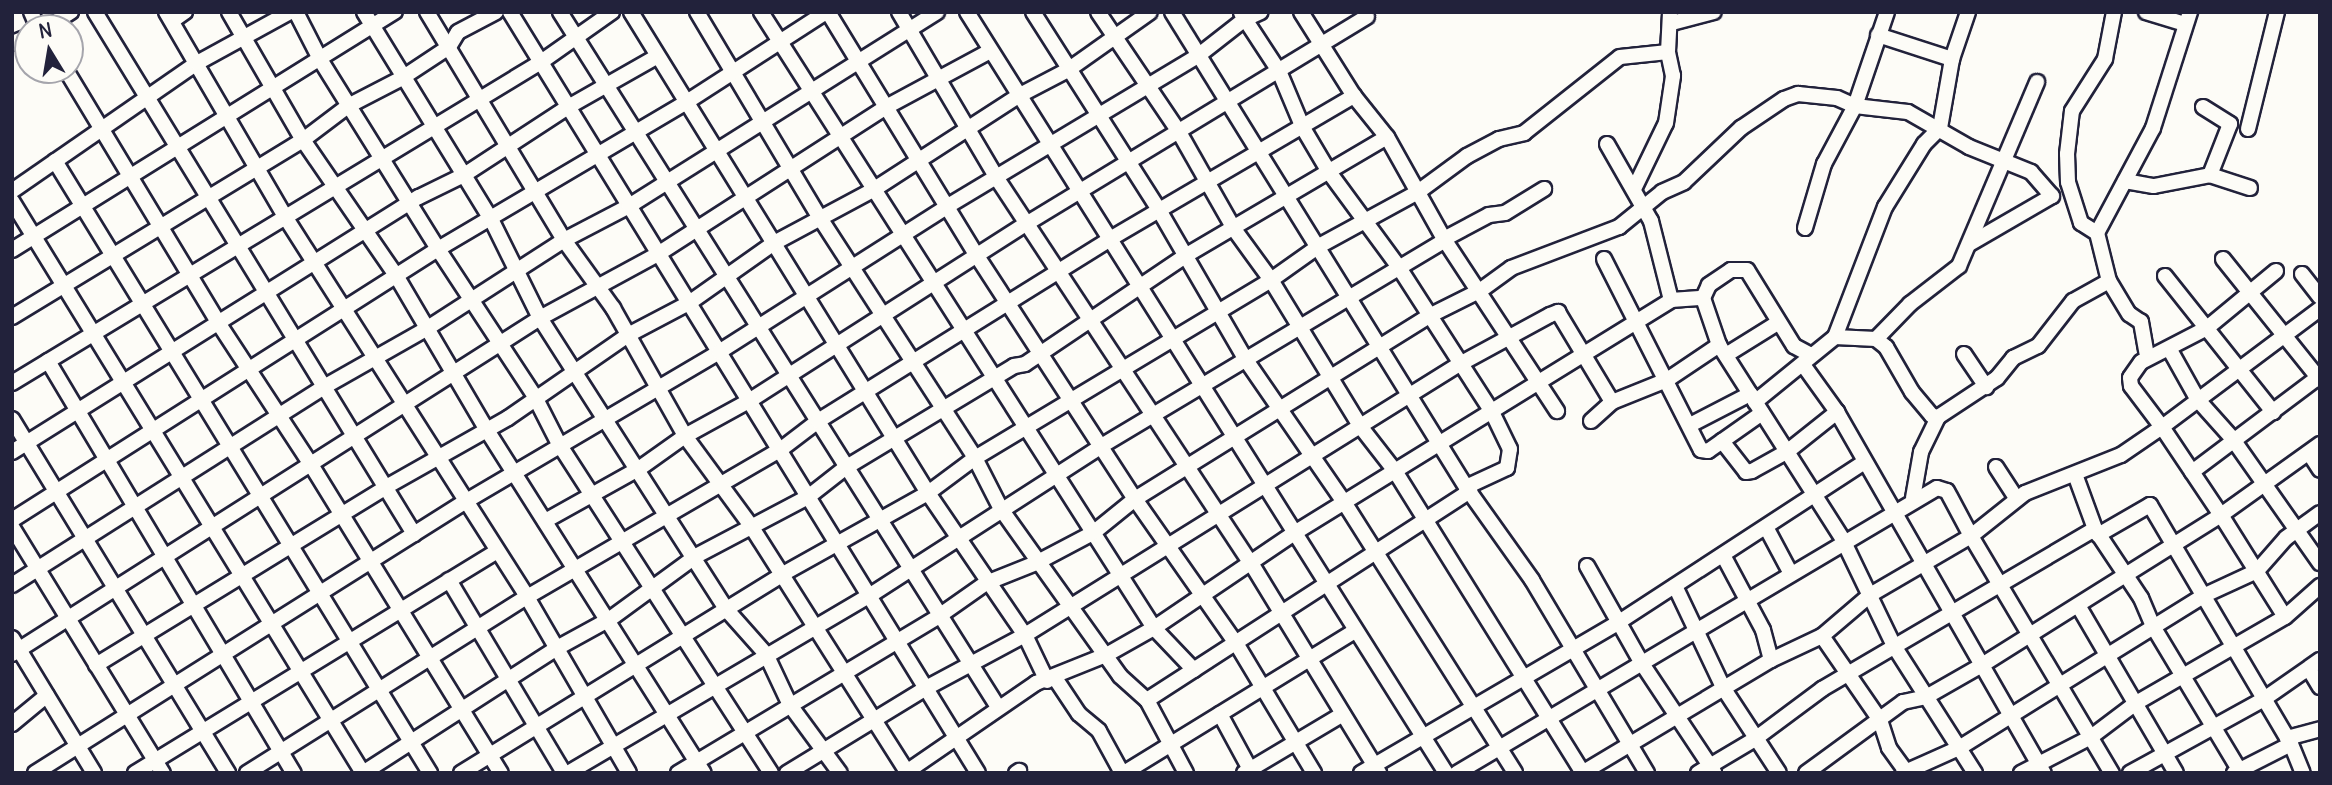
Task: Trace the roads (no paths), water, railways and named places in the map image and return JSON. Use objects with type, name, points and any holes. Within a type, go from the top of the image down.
[{"type":"street","points":[[94,12],[357,437],[414,534]]},
{"type":"street","points":[[185,12],[169,17],[284,215],[346,309],[463,503],[527,597],[629,773]]},
{"type":"street","points":[[229,12],[303,140],[397,277],[485,427],[701,767]]},
{"type":"street","points":[[12,191],[197,63],[244,40],[290,12]]},
{"type":"street","points":[[296,12],[348,106],[383,155],[438,249],[534,396],[559,444],[771,773]]},
{"type":"street","points":[[364,12],[430,126],[491,219],[540,318],[640,468],[726,609],[766,654],[790,705],[839,773]]},
{"type":"street","points":[[12,250],[272,86],[321,61],[395,12]]},
{"type":"street","points":[[427,12],[481,96],[564,240],[598,286],[628,335],[685,436],[751,526],[907,772],[1036,683],[1051,680],[1108,654],[1154,628],[1296,532],[1634,322],[1671,300],[1703,298],[1719,277],[1740,268],[1747,270],[1794,346],[1807,360],[1863,464],[1924,563],[2040,768]]},
{"type":"street","points":[[12,317],[303,140],[386,82],[402,78],[449,47],[458,32],[496,12]]},
{"type":"street","points":[[510,12],[978,773]]},
{"type":"street","points":[[560,12],[697,225],[723,276],[998,707]]},
{"type":"street","points":[[12,383],[284,215],[335,188],[430,126],[541,62],[612,12]]},
{"type":"street","points":[[631,12],[713,151],[838,344],[986,583],[1025,635],[1051,680],[1079,715],[1099,731],[1123,773],[1355,631]]},
{"type":"street","points":[[697,12],[820,218],[854,268],[910,362],[975,458],[1001,509],[1036,564],[1108,654],[1120,676],[1147,700],[1186,773]]},
{"type":"street","points":[[761,12],[777,42],[843,136],[873,190],[905,233],[993,378],[1028,426],[1119,576],[1154,628],[1194,670]]},
{"type":"street","points":[[12,520],[107,458],[249,372],[438,249],[685,103],[827,12],[888,106],[918,162],[977,256],[1103,445],[1135,499],[1236,643],[1314,773]]},
{"type":"street","points":[[899,12],[970,128],[996,177],[1059,270],[1214,514],[1251,564],[1279,615],[1310,659],[1343,714],[1371,770],[1619,622],[1863,464]]},
{"type":"street","points":[[12,586],[324,387],[426,329],[564,240],[629,206],[667,179],[765,122],[812,89],[937,12]]},
{"type":"street","points":[[967,12],[1203,386],[1262,486],[1296,532],[1355,631],[1446,773]]},
{"type":"street","points":[[1098,12],[1148,83],[1234,229],[1271,280],[1360,426],[1395,471],[1583,773],[1629,742],[1679,718],[1771,660],[1822,636],[1870,595],[1971,536],[2017,499],[2076,477],[2121,455],[2162,427],[2281,335],[2320,309]]},
{"type":"street","points":[[96,665],[485,427],[508,418],[534,396],[577,371],[628,335],[689,303],[723,276],[774,243],[873,190],[1020,95],[1068,70],[1150,12]]},
{"type":"street","points":[[1172,12],[1257,154],[1318,246],[1468,489],[1574,649],[1647,773]]},
{"type":"street","points":[[35,773],[463,503],[655,387],[719,352],[755,326],[854,268],[948,206],[1148,83],[1199,55],[1242,16],[1261,12]]},
{"type":"street","points":[[1301,12],[1354,96],[1387,137],[1445,239],[1481,290],[1506,337],[1541,382],[1557,411]]},
{"type":"street","points":[[1635,187],[1666,123],[1674,76],[1668,52],[1671,18],[1714,12]]},
{"type":"street","points":[[1805,228],[1824,164],[1854,106],[1887,12]]},
{"type":"street","points":[[1604,259],[1703,452],[1722,442],[1756,403],[1835,337],[1885,207],[1924,144],[1940,128],[1952,59],[1968,12]]},
{"type":"street","points":[[2113,12],[2105,59],[2072,111],[2067,154],[2073,203],[2081,222],[2097,233],[2109,282],[2129,314],[2141,323],[2147,356],[2130,382],[2150,416],[2162,427],[2221,515],[2285,617]]},
{"type":"street","points":[[2097,233],[2153,128],[2188,18],[2146,12]]},
{"type":"street","points":[[2248,129],[2277,12]]},
{"type":"street","points":[[1039,14],[1068,70],[1100,113],[1218,308],[1246,360],[1282,407],[1374,553],[1477,705],[1515,773]]},
{"type":"street","points":[[1147,700],[1424,521],[1468,489],[1507,468],[1510,449],[1492,412],[1458,365],[1398,267],[1368,222],[1329,172],[1303,128],[1279,71],[1242,16]]},
{"type":"street","points":[[545,521],[640,468],[685,436],[749,401],[1026,224],[1179,132],[1225,101],[1323,47],[1367,17]]},
{"type":"street","points":[[1878,34],[1952,59]]},
{"type":"street","points":[[94,773],[15,647],[67,618],[310,463],[357,437],[540,318],[659,254],[697,225],[888,106],[939,76],[990,51]]},
{"type":"street","points":[[461,773],[582,695],[781,575],[879,517],[928,493],[975,458],[1123,371],[1218,308],[1271,280],[1318,246],[1368,222],[1419,192],[1475,151],[1524,133],[1620,57],[1668,52]]},
{"type":"street","points":[[12,452],[412,202],[464,175],[568,107],[656,57]]},
{"type":"street","points":[[1876,339],[1910,304],[1952,274],[1971,243],[2037,82]]},
{"type":"street","points":[[75,84],[219,324],[310,463],[501,773]]},
{"type":"street","points":[[678,773],[701,767],[790,705],[939,616],[986,583],[1036,564],[1093,533],[1135,499],[1427,317],[1481,290],[1511,268],[1619,227],[1642,208],[1684,182],[1741,128],[1784,99],[1798,94],[1837,98],[1854,106],[1908,112],[1969,147],[2031,172],[2052,196],[1971,243]]},
{"type":"street","points":[[247,773],[527,597],[718,483],[779,450],[818,421],[910,362],[1010,305],[1059,270],[1354,96]]},
{"type":"street","points":[[2203,107],[2230,124],[2210,175]]},
{"type":"street","points":[[12,201],[36,236],[91,334],[183,478],[363,773],[557,648],[610,620],[696,556],[808,497],[845,468],[945,411],[993,378],[1025,364],[1040,351],[1090,321],[1185,256],[1286,199],[1387,137]]},
{"type":"street","points":[[1607,145],[1635,187],[1642,208],[1651,221],[1671,300]]},
{"type":"street","points":[[55,161],[430,773]]},
{"type":"street","points":[[2125,181],[2154,186],[2210,175],[2250,188]]},
{"type":"street","points":[[449,580],[566,773],[869,596],[910,566],[1103,445],[1154,417],[1348,296],[1445,239],[1489,215],[1505,214],[1544,189]]},
{"type":"street","points":[[2192,472],[2232,438],[2319,378],[2281,335],[2223,259]]},
{"type":"street","points":[[2147,356],[2154,359],[2207,328],[2276,271]]},
{"type":"street","points":[[2302,274],[2320,297]]},
{"type":"street","points":[[2165,276],[2240,367],[2273,412]]},
{"type":"street","points":[[1913,498],[1921,452],[1938,417],[1986,387],[2012,358],[2038,346],[2073,301],[2109,282]]},
{"type":"street","points":[[1703,298],[1723,350],[1843,540],[1894,646],[1975,773]]},
{"type":"street","points":[[787,773],[875,722],[926,688],[1025,635],[1214,514],[1458,365],[1506,337],[1558,313],[1612,402]]},
{"type":"street","points":[[1591,421],[1612,402],[1667,380],[1779,322]]},
{"type":"street","points":[[1835,337],[1876,339],[1886,347],[1912,392],[1938,417]]},
{"type":"street","points":[[2170,350],[2198,400],[2232,438],[2320,564]]},
{"type":"street","points":[[1965,354],[1986,387]]},
{"type":"street","points":[[48,361],[294,773]]},
{"type":"street","points":[[1690,425],[1756,403]]},
{"type":"street","points":[[1722,442],[1746,472],[1788,451],[1837,412]]},
{"type":"street","points":[[12,419],[229,773]]},
{"type":"street","points":[[1806,773],[1903,702],[1926,697],[2128,578],[2314,449],[2320,470]]},
{"type":"street","points":[[1996,467],[2017,499]]},
{"type":"street","points":[[2076,477],[2096,532],[2128,578],[2238,772],[2289,741],[2320,729]]},
{"type":"street","points":[[1457,773],[1892,510],[1913,498],[1942,488],[2001,587],[2063,682],[2112,773]]},
{"type":"street","points":[[1587,566],[1641,662],[1679,718],[1708,770],[1849,672],[2096,532],[2150,505],[2289,741],[2303,773]]},
{"type":"street","points":[[1822,636],[1880,720],[1889,748],[1905,772],[1959,748],[2205,595],[2257,571],[2298,529],[2320,513]]},
{"type":"street","points":[[12,527],[159,767]]},
{"type":"street","points":[[1766,527],[1790,572]]},
{"type":"street","points":[[135,773],[159,767],[203,731],[497,551]]},
{"type":"street","points":[[1723,555],[1743,600],[1763,631],[1771,660]]},
{"type":"street","points":[[1675,586],[1698,628],[1724,689],[1779,773]]},
{"type":"street","points":[[2021,773],[2040,768],[2091,737],[2136,703],[2185,678],[2285,617],[2320,586]]},
{"type":"street","points":[[2079,607],[2167,752],[2176,773]]},
{"type":"street","points":[[2130,773],[2264,699],[2314,664],[2320,687]]},
{"type":"street","points":[[12,724],[47,695]]},
{"type":"street","points":[[1220,714],[1249,772],[1343,714]]}]
